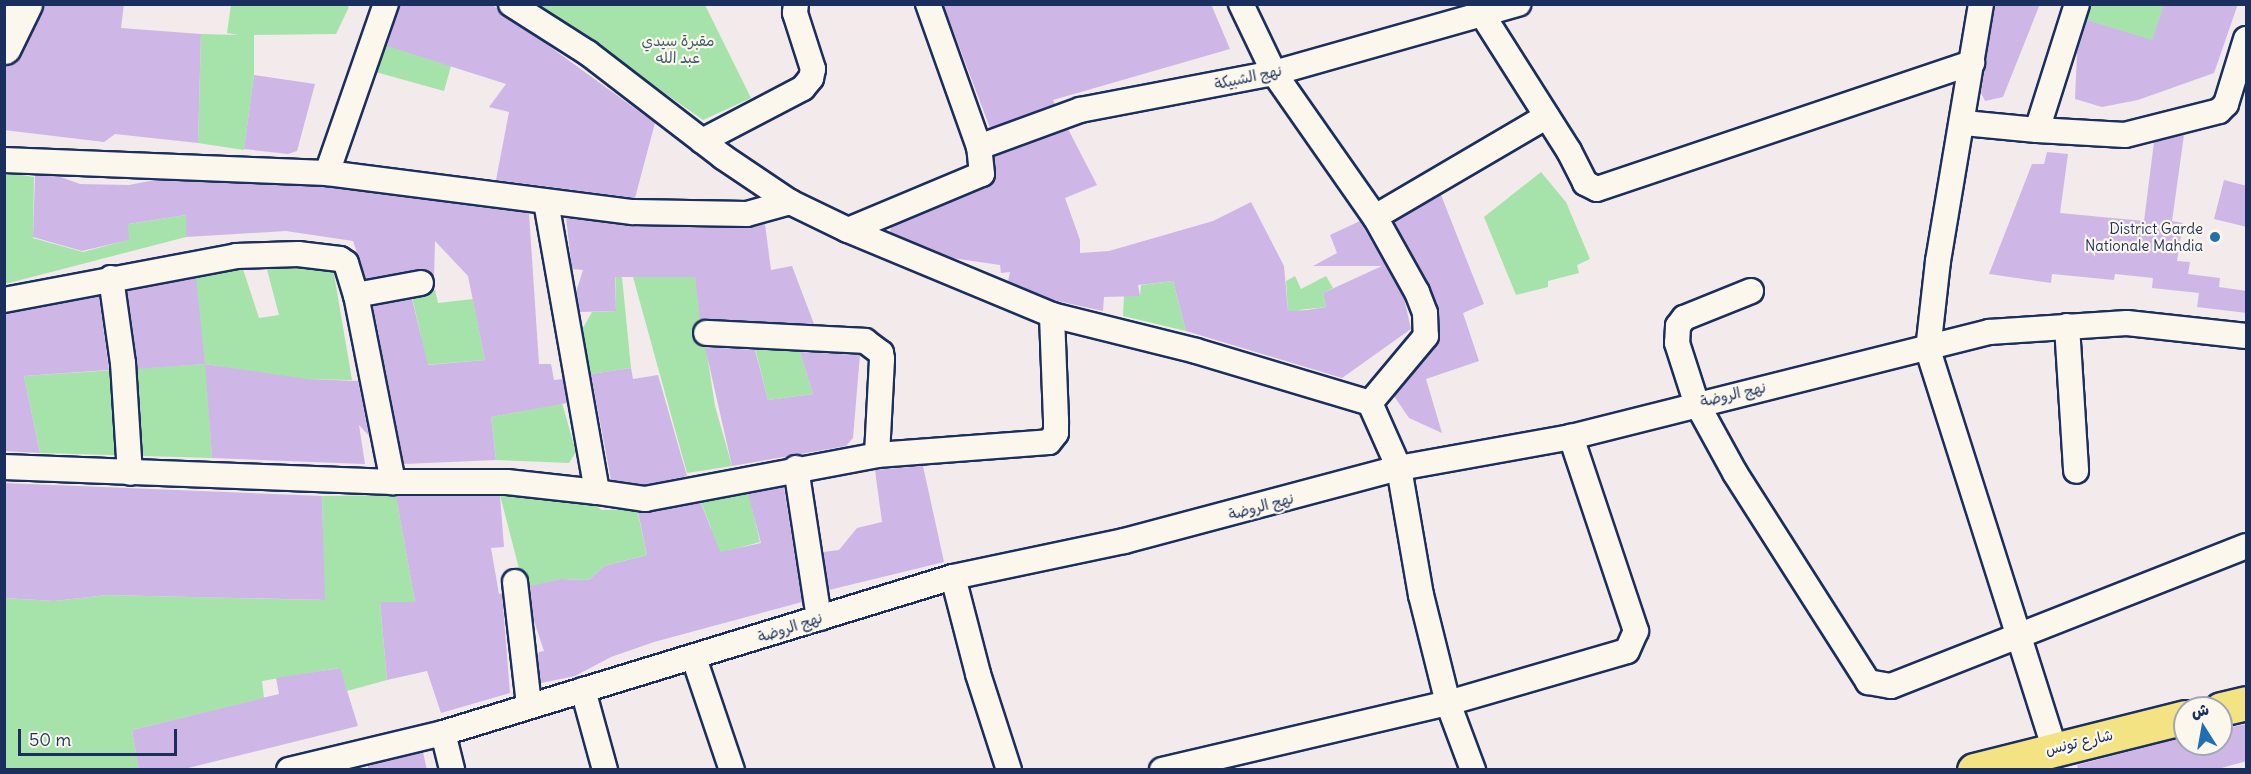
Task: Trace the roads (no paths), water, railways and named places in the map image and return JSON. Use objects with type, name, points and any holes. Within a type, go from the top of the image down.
[{"type":"main road","points":[[4,47],[25,4]]},
{"type":"main road","name":"شارع تونس","points":[[1974,770],[2054,747],[2173,720]]},
{"type":"street","points":[[327,173],[386,4]]},
{"type":"street","points":[[511,4],[588,53],[702,141],[790,202],[848,230],[1052,315],[1196,351],[1371,403]]},
{"type":"street","points":[[702,141],[803,88],[812,78],[813,69],[795,13],[796,4]]},
{"type":"street","points":[[848,230],[977,179],[983,169],[979,147],[928,4]]},
{"type":"street","points":[[1241,4],[1274,73],[1375,217],[1417,292],[1428,329],[1423,341],[1371,403]]},
{"type":"street","name":"نهج الشبيكة","points":[[979,147],[1080,110],[1274,73],[1439,14],[1482,14],[1518,4]]},
{"type":"street","points":[[1981,4],[1964,123],[1938,261],[1928,350],[2054,747]]},
{"type":"street","points":[[2037,130],[2077,4]]},
{"type":"street","points":[[1482,14],[1547,116],[1585,183],[1597,189],[1972,63]]},
{"type":"street","points":[[1964,123],[2125,135],[2219,111],[2226,104],[2247,39]]},
{"type":"street","points":[[1375,217],[1547,116]]},
{"type":"street","points":[[4,160],[327,173],[633,212],[747,214],[790,202]]},
{"type":"street","points":[[546,202],[597,492]]},
{"type":"street","points":[[4,300],[236,256],[298,254],[334,256],[346,263],[356,295],[393,482]]},
{"type":"street","points":[[111,278],[123,363],[130,473]]},
{"type":"street","points":[[356,295],[421,284]]},
{"type":"street","points":[[1751,291],[1684,318],[1678,326],[1677,343],[1696,402],[1735,473],[1868,682],[1891,686],[2247,546]]},
{"type":"street","points":[[4,467],[393,482],[507,482],[645,499],[796,468],[877,455],[1049,442],[1056,433],[1052,315]]},
{"type":"street","name":"نهج الروضة","points":[[289,770],[443,733],[953,578],[1125,541],[1399,468],[1571,436],[1696,402],[1928,350],[1989,332],[2127,323],[2247,336]]},
{"type":"street","points":[[2067,326],[2076,471]]},
{"type":"street","points":[[706,333],[866,341],[881,353],[882,359],[877,455]]},
{"type":"street","points":[[1371,403],[1399,468],[1421,595],[1448,703],[1473,770]]},
{"type":"street","points":[[1162,770],[1448,703],[1627,651],[1636,631],[1571,436]]},
{"type":"street","points":[[796,468],[819,618]]},
{"type":"street","points":[[953,578],[978,674],[1009,770]]},
{"type":"street","points":[[515,582],[529,705]]},
{"type":"street","points":[[694,658],[732,770]]},
{"type":"street","points":[[583,690],[605,770]]},
{"type":"street","points":[[443,733],[452,770]]},
{"type":"place","name":"District Garde Nationale Mahdia","points":[[2215,237]]},
{"type":"park label","name":"مقبرة سيدي عبد الله","points":[[678,48]]}]
